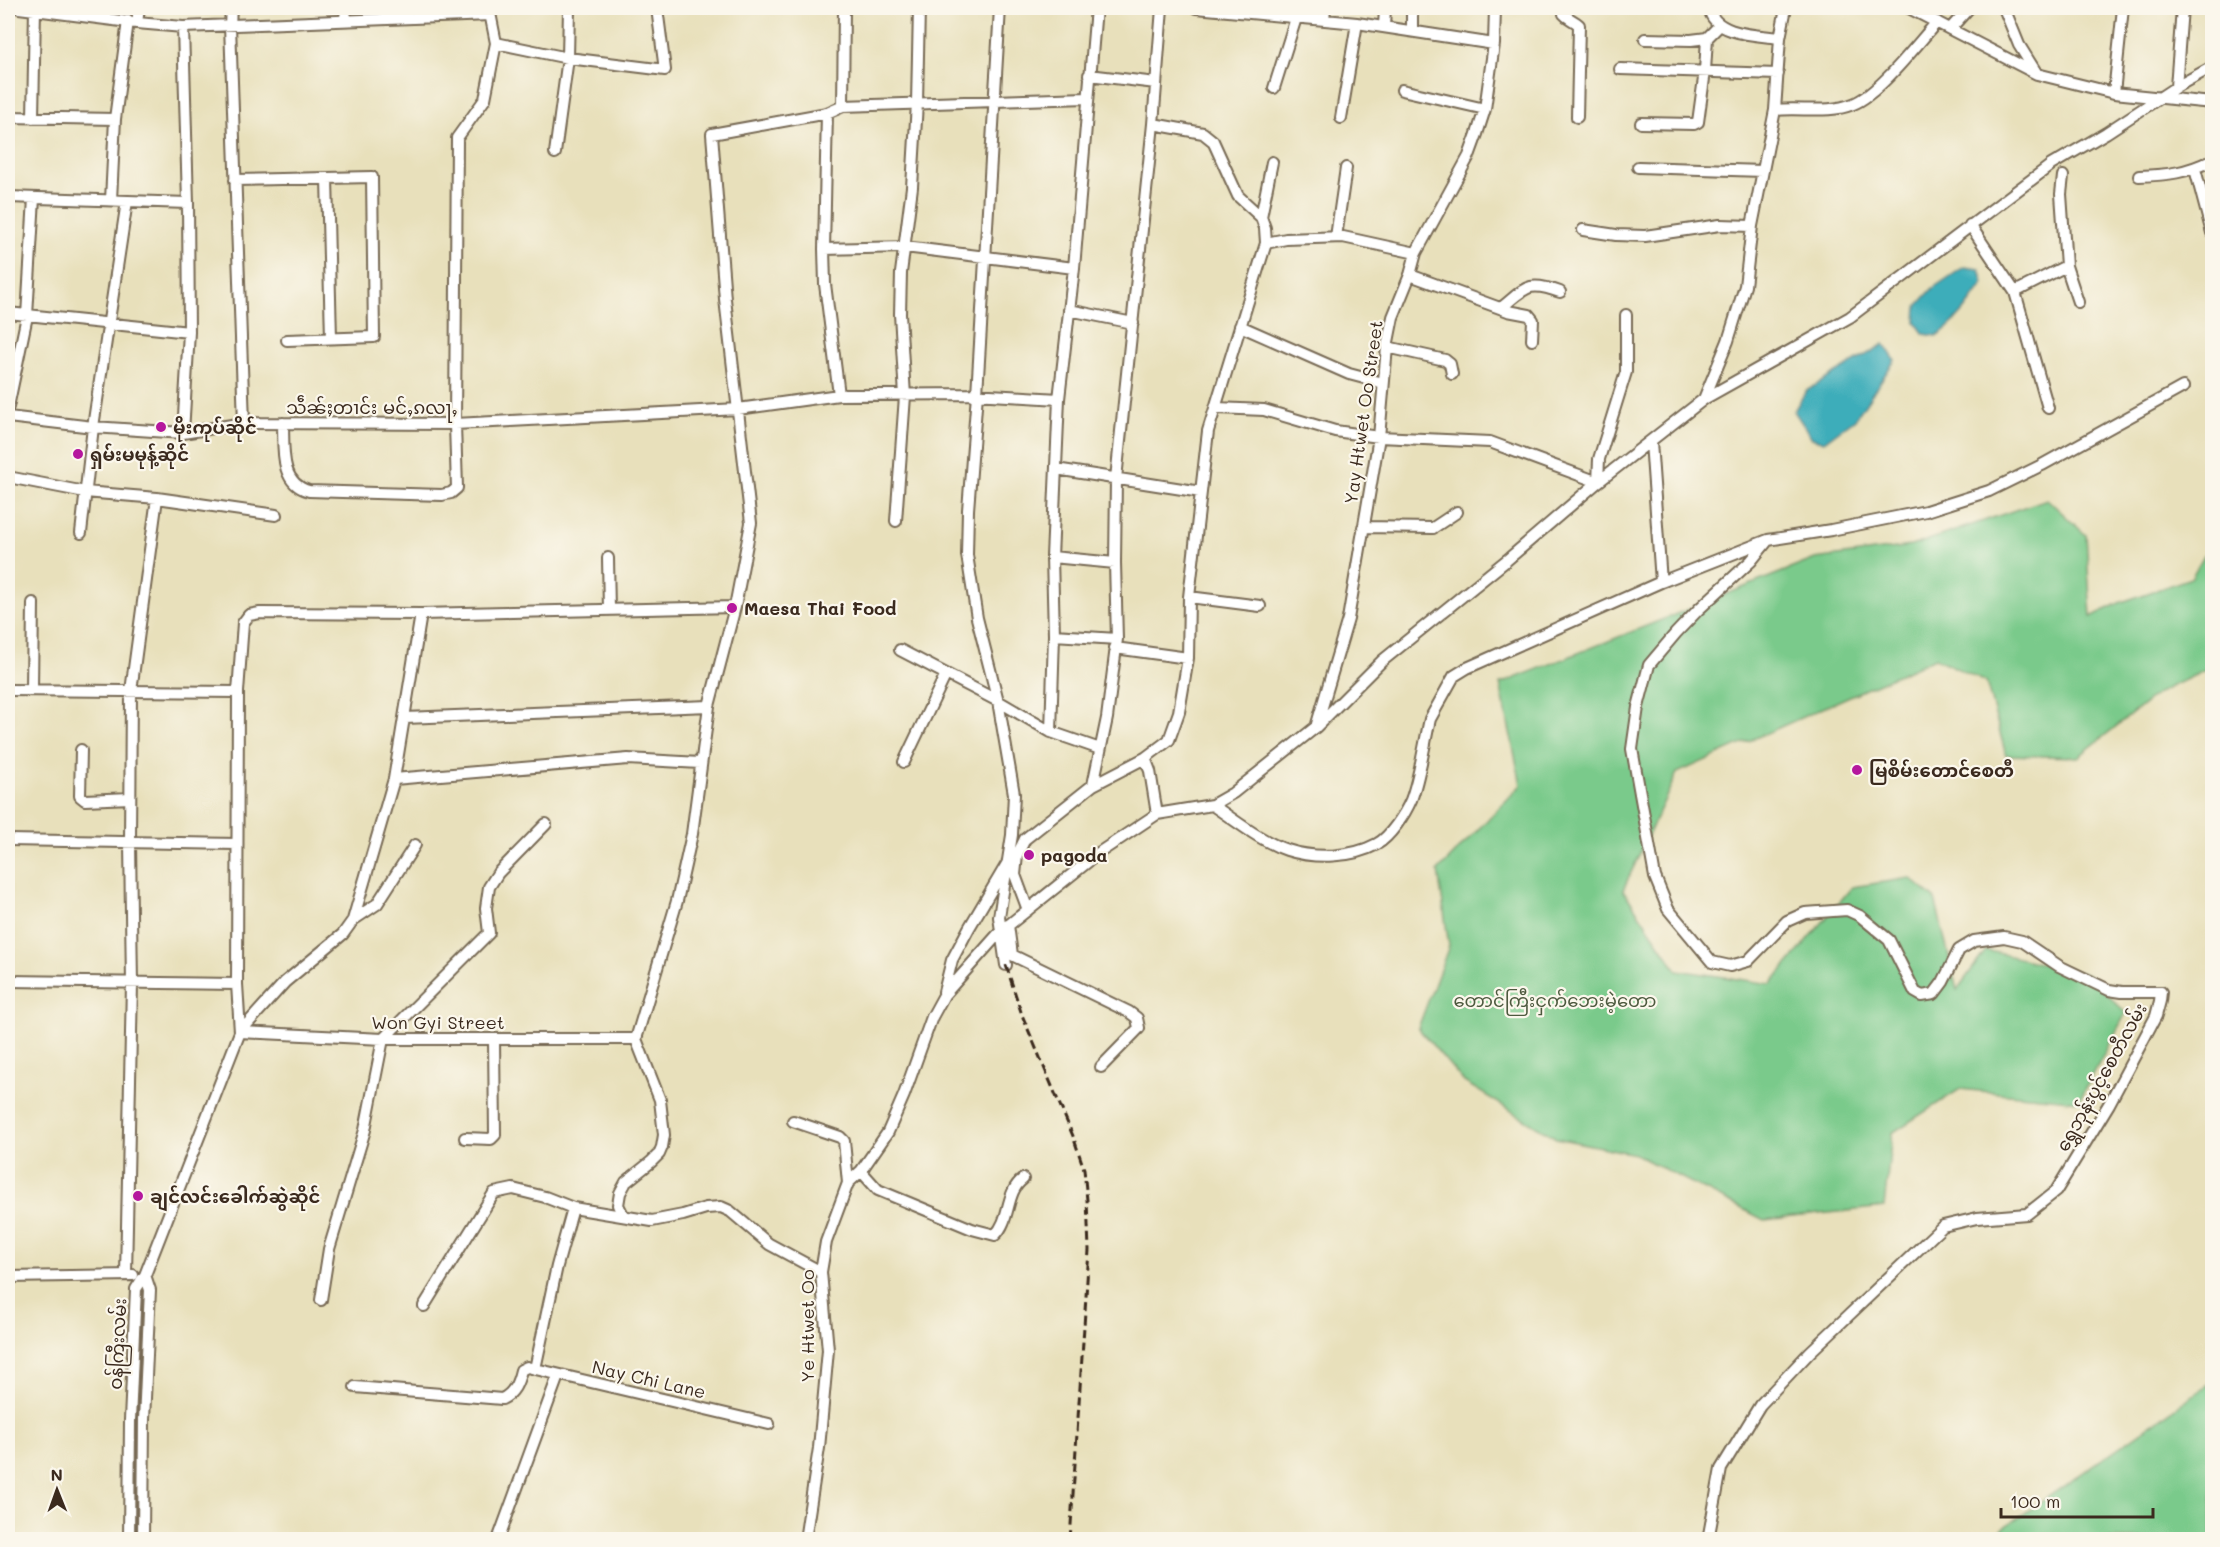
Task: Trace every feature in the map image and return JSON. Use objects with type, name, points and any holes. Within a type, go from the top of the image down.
[{"type":"street","points":[[19,8],[183,27],[490,11],[496,43],[485,99],[457,138],[454,424],[457,488],[451,493],[442,495],[299,489],[289,477],[285,465],[282,423]]},
{"type":"street","points":[[111,200],[115,119],[133,22],[139,8]]},
{"type":"street","points":[[231,8],[244,423]]},
{"type":"street","points":[[345,20],[346,8]]},
{"type":"street","points":[[555,153],[568,58],[569,8]]},
{"type":"street","points":[[496,43],[568,58],[665,70],[657,8]]},
{"type":"street","points":[[843,106],[844,8]]},
{"type":"street","points":[[896,521],[905,396],[900,314],[901,273],[912,187],[919,8]]},
{"type":"street","points":[[1000,8],[967,555],[977,618],[998,701],[1014,794],[1008,862],[1000,902],[1006,964]]},
{"type":"street","points":[[1051,732],[1054,634],[1052,557],[1059,399],[1074,268],[1096,8]]},
{"type":"street","points":[[1093,785],[1107,718],[1116,644],[1114,563],[1116,479],[1153,124],[1162,8]]},
{"type":"street","points":[[1196,8],[1357,23],[1494,44]]},
{"type":"street","points":[[1324,20],[1325,8]]},
{"type":"street","points":[[1384,27],[1385,8]]},
{"type":"street","points":[[1412,8],[1412,31]]},
{"type":"street","name":"Yay Htwet Oo Street","points":[[1316,727],[1348,619],[1379,437],[1387,347],[1393,317],[1416,254],[1469,156],[1485,110],[1494,44],[1495,8]]},
{"type":"street","points":[[1564,8],[1567,18],[1579,25],[1577,117]]},
{"type":"street","points":[[1709,8],[1720,25],[1740,33],[1780,38]]},
{"type":"street","points":[[1704,399],[1728,341],[1745,286],[1752,226],[1774,110],[1780,38],[1786,8]]},
{"type":"street","points":[[1909,8],[2037,74],[2114,93],[2212,104]]},
{"type":"street","points":[[1951,28],[1969,8]]},
{"type":"street","points":[[2004,8],[2019,45],[2037,74]]},
{"type":"street","points":[[2114,93],[2123,8]]},
{"type":"street","points":[[2176,87],[2182,8]]},
{"type":"street","points":[[33,118],[35,9]]},
{"type":"street","points":[[1274,88],[1296,18]]},
{"type":"street","points":[[1774,110],[1818,111],[1854,104],[1878,86],[1936,22]]},
{"type":"street","points":[[1341,118],[1357,23]]},
{"type":"street","points":[[1645,39],[1707,38],[1720,25]]},
{"type":"street","points":[[183,27],[189,332],[183,434]]},
{"type":"street","points":[[1641,123],[1698,122],[1707,38]]},
{"type":"street","points":[[944,995],[1004,928],[1100,852],[1157,814],[1212,805],[1233,793],[1316,727],[1382,661],[1507,560],[1598,482],[1704,399],[1850,316],[2051,165],[2106,133],[2176,87],[2212,68]]},
{"type":"street","points":[[1620,69],[1778,74]]},
{"type":"street","points":[[1089,75],[1156,83]]},
{"type":"street","points":[[1402,90],[1485,110]]},
{"type":"street","points":[[623,1215],[618,1205],[620,1193],[626,1182],[659,1154],[664,1135],[660,1100],[636,1039],[677,902],[692,834],[709,705],[735,607],[752,523],[725,299],[712,134],[827,113],[843,106],[1087,98]]},
{"type":"street","points":[[827,113],[825,284],[839,395]]},
{"type":"street","points":[[8,117],[115,119]]},
{"type":"street","points":[[1028,910],[1015,875],[1017,855],[1025,839],[1093,785],[1145,758],[1169,740],[1179,712],[1188,658],[1189,597],[1208,431],[1217,408],[1266,243],[1265,228],[1260,217],[1238,196],[1213,141],[1203,133],[1153,124]]},
{"type":"street","points":[[2139,176],[2165,175],[2195,169],[2212,160]]},
{"type":"street","points":[[1260,217],[1272,162]]},
{"type":"street","points":[[1638,167],[1762,171]]},
{"type":"street","points":[[1336,237],[1346,168]]},
{"type":"street","points":[[2195,169],[2212,233]]},
{"type":"street","points":[[2063,176],[2061,194],[2066,266],[2078,302]]},
{"type":"street","points":[[235,180],[372,177],[374,337],[287,340]]},
{"type":"street","points":[[327,178],[331,338]]},
{"type":"street","points":[[8,197],[188,203]]},
{"type":"street","points":[[8,407],[27,316],[34,198]]},
{"type":"street","points":[[81,533],[93,427],[127,201]]},
{"type":"street","points":[[1583,230],[1645,236],[1720,225],[1752,226]]},
{"type":"street","points":[[1970,225],[2015,292],[2048,408]]},
{"type":"street","points":[[1266,243],[1286,239],[1343,237],[1416,254]]},
{"type":"street","points":[[824,249],[905,247],[1074,268]]},
{"type":"street","points":[[2015,292],[2066,266]]},
{"type":"street","points":[[1410,275],[1501,308],[1529,315],[1533,320],[1532,340]]},
{"type":"street","points":[[1501,308],[1530,286],[1544,286],[1560,292]]},
{"type":"street","points":[[1069,310],[1133,323]]},
{"type":"street","points":[[8,313],[189,332]]},
{"type":"street","points":[[1598,482],[1599,459],[1626,372],[1626,315]]},
{"type":"street","points":[[1240,326],[1349,374],[1383,383]]},
{"type":"street","points":[[1387,347],[1445,360],[1450,364],[1452,374]]},
{"type":"street","points":[[1212,805],[1268,841],[1286,849],[1310,855],[1329,856],[1358,851],[1379,843],[1393,829],[1410,801],[1430,719],[1454,676],[1467,668],[1661,582],[1768,540],[1926,511],[1989,491],[2042,465],[2183,387]]},
{"type":"street","name":"သဵၼ်ႈတၢင်း မင်ႇၵလႃႇ","points":[[8,417],[183,434],[244,423],[454,424],[738,409],[839,395],[977,394],[1059,399]]},
{"type":"street","points":[[1217,408],[1264,410],[1335,431],[1379,437],[1490,442],[1598,482]]},
{"type":"street","points":[[1651,442],[1661,582]]},
{"type":"street","points":[[1056,469],[1201,492]]},
{"type":"street","points":[[8,477],[85,492],[157,498],[276,515]]},
{"type":"street","points":[[126,1275],[132,984],[131,691],[157,498]]},
{"type":"street","points":[[1363,527],[1433,528],[1457,512]]},
{"type":"street","name":"ရွှေဘုန်းပွင့်စေတီလမ်း","points":[[1708,1539],[1721,1469],[1760,1405],[1810,1352],[1943,1226],[1977,1218],[2027,1214],[2056,1191],[2109,1104],[2156,1016],[2161,992],[2109,990],[2059,966],[2022,941],[2004,937],[1974,941],[1959,950],[1943,982],[1934,994],[1922,996],[1915,992],[1889,940],[1860,916],[1847,910],[1805,913],[1787,921],[1748,961],[1730,966],[1712,962],[1668,909],[1655,877],[1632,749],[1638,707],[1649,665],[1691,616],[1751,561],[1768,540]]},
{"type":"street","points":[[1052,557],[1114,563]]},
{"type":"street","points":[[608,558],[609,610]]},
{"type":"street","points":[[1189,597],[1260,606]]},
{"type":"street","points":[[32,690],[33,603]]},
{"type":"street","points":[[240,1032],[237,984],[238,692],[243,623],[249,615],[260,612],[421,614],[735,607]]},
{"type":"street","points":[[8,1277],[145,1275],[240,1032],[285,982],[343,934],[353,920],[394,779],[421,614]]},
{"type":"street","points":[[1054,634],[1188,658]]},
{"type":"street","points":[[900,650],[998,701],[1051,732],[1100,749]]},
{"type":"street","points":[[904,762],[946,674]]},
{"type":"street","points":[[8,690],[238,692]]},
{"type":"street","points":[[405,718],[709,705]]},
{"type":"street","points":[[81,750],[80,796],[85,800],[130,798]]},
{"type":"street","points":[[1145,758],[1150,771],[1157,814]]},
{"type":"street","points":[[394,779],[628,759],[700,763]]},
{"type":"street","points":[[321,1300],[329,1249],[365,1130],[383,1039],[489,933],[486,908],[489,887],[498,873],[546,824]]},
{"type":"street","points":[[8,840],[237,844]]},
{"type":"street","points":[[353,920],[377,904],[415,845]]},
{"type":"street","points":[[944,995],[952,960],[1008,862],[1017,855]]},
{"type":"street","points":[[1004,928],[1012,955],[1137,1018],[1139,1028],[1101,1067]]},
{"type":"street","points":[[8,981],[237,984]]},
{"type":"street","name":"Ye Htwet Oo","points":[[805,1539],[819,1448],[828,1350],[821,1272],[826,1242],[848,1183],[861,1171],[888,1132],[932,1017],[944,995]]},
{"type":"street","name":"Won Gyi Street","points":[[240,1032],[383,1039],[636,1039]]},
{"type":"street","points":[[465,1138],[495,1136],[494,1039]]},
{"type":"street","points":[[793,1121],[840,1137],[844,1141],[848,1183]]},
{"type":"street","points":[[861,1171],[878,1190],[972,1229],[995,1235],[1001,1230],[1014,1187],[1023,1179]]},
{"type":"street","points":[[424,1306],[494,1193],[513,1189],[545,1197],[573,1208],[652,1221],[706,1208],[721,1207],[730,1211],[769,1244],[821,1272]]},
{"type":"street","points":[[535,1369],[556,1266],[573,1208]]},
{"type":"street","name":"ဝန်ကြီးလမ်း","points":[[129,1539],[132,1351],[136,1289],[145,1275]]},
{"type":"street","name":"ဝန်ကြီးလမ်း","points":[[143,1539],[144,1408],[150,1290],[145,1275]]},
{"type":"street","name":"Nay Chi Lane","points":[[355,1387],[501,1399],[509,1395],[515,1387],[523,1367],[769,1424]]},
{"type":"street","points":[[498,1539],[558,1376]]},
{"type":"green space","name":"တောင်ကြီးငှက်ဘေးမဲ့တော","points":[[2047,499],[2086,535],[2091,617],[2119,603],[2191,578],[2212,541],[2212,667],[2158,693],[2078,757],[2006,755],[1986,682],[1935,658],[1677,773],[1623,890],[1677,970],[1771,984],[1852,887],[1910,878],[1935,899],[1957,990],[1986,950],[2088,975],[2126,1013],[2079,1101],[1960,1089],[1892,1133],[1884,1207],[1764,1220],[1635,1154],[1556,1138],[1464,1082],[1418,1028],[1449,946],[1438,871],[1521,785],[1500,684],[1815,559],[1911,546]]},
{"type":"green space","points":[[2212,1382],[2212,1539],[1988,1539]]},
{"type":"water","points":[[1964,267],[1980,269],[1984,283],[1963,312],[1944,331],[1936,336],[1924,334],[1916,323],[1917,306],[1933,288]]},
{"type":"water","points":[[1884,344],[1895,360],[1855,419],[1824,442],[1812,438],[1794,411],[1806,391]]},
{"type":"railway","points":[[1006,965],[1022,1015],[1073,1136],[1084,1169],[1089,1250],[1070,1540]]},
{"type":"place","name":"မိုးကုပ်ဆိုင်","points":[[161,427]]},
{"type":"place","name":"ရှမ်းမမုန့်ဆိုင်","points":[[78,454]]},
{"type":"place","name":"Maesa Thai Food","points":[[732,608]]},
{"type":"place","name":"မြစိမ်းတောင်စေတီ","points":[[1857,770]]},
{"type":"place","name":"pagoda","points":[[1029,855]]},
{"type":"place","name":"ချင်လင်းခေါက်ဆွဲဆိုင်","points":[[138,1196]]}]
